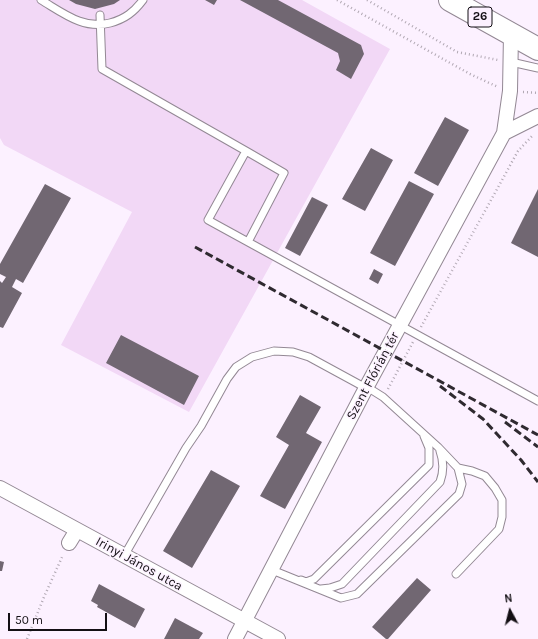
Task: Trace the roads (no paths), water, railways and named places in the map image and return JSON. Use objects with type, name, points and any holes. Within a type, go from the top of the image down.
[{"type":"main road","name":"26","points":[[450,0],[538,49]]},
{"type":"street","name":"Szent Flórián tér","points":[[235,639],[366,388],[504,134],[510,91],[511,34]]},
{"type":"street","points":[[504,134],[538,116]]},
{"type":"street","name":"Irinyi János utca","points":[[0,488],[278,639]]},
{"type":"street","points":[[69,543],[77,530]]},
{"type":"lane","points":[[41,0],[84,24],[100,25],[120,20],[131,14],[143,0]]},
{"type":"lane","points":[[100,15],[102,69],[284,173],[248,242]]},
{"type":"lane","points":[[511,62],[538,68]]},
{"type":"lane","points":[[246,151],[208,220],[538,401]]},
{"type":"lane","points":[[124,556],[186,448],[201,426],[227,379],[236,367],[252,357],[274,351],[293,352],[309,357],[384,397],[438,447],[458,468],[462,484],[459,494],[357,594],[341,598],[272,570]]},
{"type":"lane","points":[[291,578],[306,582],[314,579],[429,465],[429,448],[422,432]]},
{"type":"lane","points":[[319,589],[330,588],[342,584],[440,482],[444,473],[443,459],[438,447]]},
{"type":"lane","points":[[456,574],[498,528],[502,517],[502,500],[495,488],[485,476],[458,468]]},
{"type":"railway","points":[[195,247],[538,435]]},
{"type":"railway","points":[[440,386],[483,419],[521,460],[538,482]]},
{"type":"railway","points":[[505,422],[538,447]]}]
